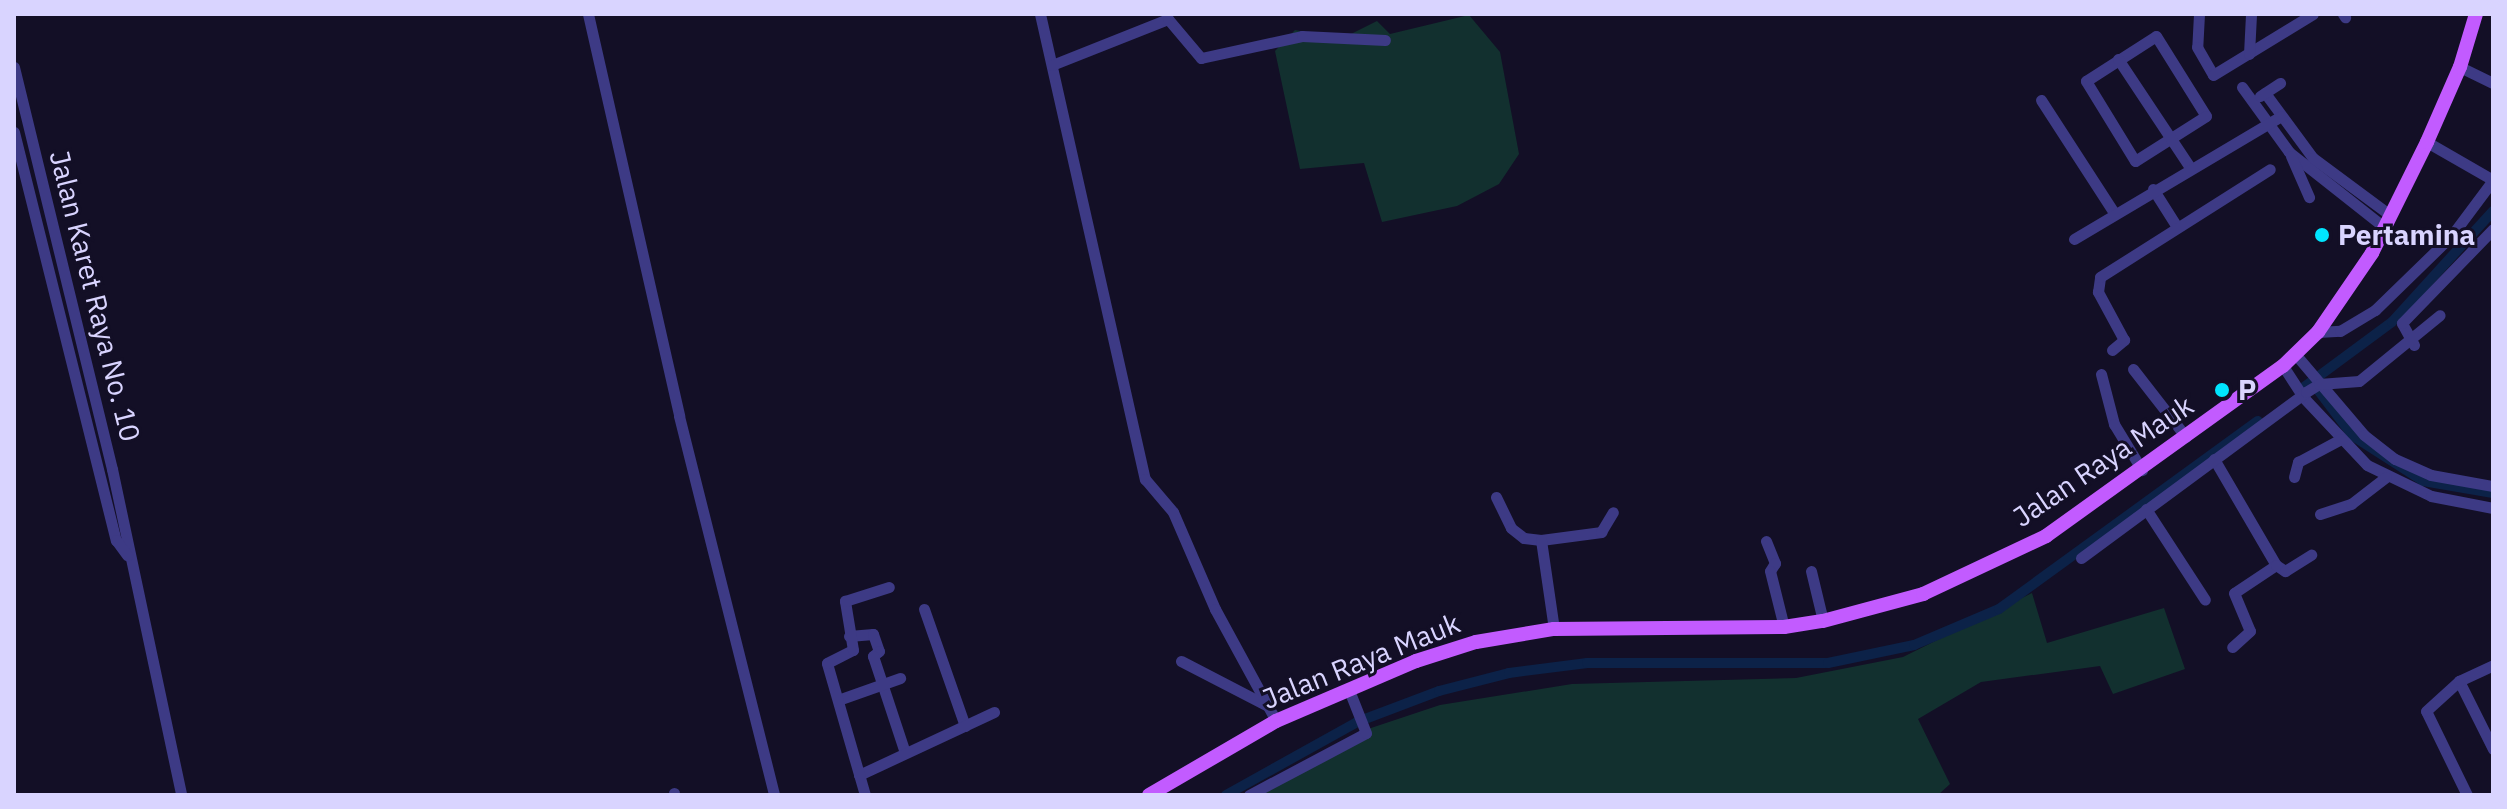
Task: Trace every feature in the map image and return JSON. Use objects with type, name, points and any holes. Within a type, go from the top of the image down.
[{"type":"main road","name":"Jalan Raya Mauk","points":[[1149,795],[1276,721],[1476,642],[1554,629],[1784,627],[1823,621],[1923,594],[1981,570],[2046,536],[2300,359],[2345,297],[2387,221],[2460,67],[2476,14]]},
{"type":"street","points":[[588,14],[679,416],[774,795]]},
{"type":"street","points":[[1040,14],[1145,479],[1173,512],[1215,609],[1276,721]]},
{"type":"street","points":[[2199,14],[2197,47],[2213,75],[2249,54],[2296,18],[2313,14]]},
{"type":"street","points":[[2249,54],[2251,14]]},
{"type":"street","points":[[1052,65],[1168,19],[1201,58],[1302,36],[1385,40]]},
{"type":"street","points":[[2152,36],[2159,38],[2206,112],[2171,139],[2139,160],[2132,158],[2086,85],[2088,78],[2152,36]]},
{"type":"street","points":[[2118,59],[2189,166]]},
{"type":"street","name":"Jalan Karet Raya No. 10","points":[[14,67],[122,538]]},
{"type":"street","points":[[2460,67],[2493,83]]},
{"type":"street","points":[[2251,103],[2280,83]]},
{"type":"street","points":[[2242,87],[2265,123],[2289,152],[2309,197]]},
{"type":"street","points":[[2265,93],[2310,162]]},
{"type":"street","points":[[2041,100],[2114,213]]},
{"type":"street","points":[[2074,239],[2189,166],[2281,116]]},
{"type":"street","name":"Jalan Karet Raya No. 10","points":[[14,132],[122,538]]},
{"type":"street","points":[[2318,332],[2340,331],[2375,310],[2452,235],[2493,180],[2427,142]]},
{"type":"street","points":[[2289,152],[2310,162],[2387,221]]},
{"type":"street","points":[[2112,350],[2124,340],[2097,282],[2270,169]]},
{"type":"street","points":[[2153,189],[2177,227]]},
{"type":"street","points":[[2412,342],[2402,323],[2493,229]]},
{"type":"street","points":[[2081,558],[2317,383],[2359,381],[2412,342],[2440,315]]},
{"type":"street","points":[[2300,359],[2317,383],[2364,435],[2395,459],[2431,475],[2493,486]]},
{"type":"street","points":[[2133,369],[2186,437]]},
{"type":"street","points":[[2285,369],[2341,439],[2386,477],[2431,496],[2493,508]]},
{"type":"street","points":[[2101,374],[2114,424],[2142,470]]},
{"type":"street","points":[[2294,477],[2298,462],[2341,439]]},
{"type":"street","points":[[2214,459],[2276,565],[2285,571],[2311,555]]},
{"type":"street","points":[[2320,514],[2351,504],[2386,477]]},
{"type":"street","points":[[1496,497],[1511,528],[1524,538],[1541,540],[1601,532],[1613,512]]},
{"type":"street","points":[[2146,509],[2205,600]]},
{"type":"street","points":[[122,538],[181,795]]},
{"type":"street","points":[[1541,540],[1554,629]]},
{"type":"street","points":[[1766,541],[1775,563],[1770,571],[1784,627]]},
{"type":"street","points":[[2232,647],[2250,631],[2234,593],[2276,565]]},
{"type":"street","points":[[1811,571],[1823,621]]},
{"type":"street","points":[[865,795],[827,663],[852,651],[845,601],[889,587]]},
{"type":"street","points":[[924,609],[965,726]]},
{"type":"street","points":[[849,636],[872,632],[882,684],[905,753]]},
{"type":"street","points":[[1181,661],[1266,705]]},
{"type":"street","points":[[2467,795],[2426,718],[2436,699],[2459,681],[2493,665]]},
{"type":"street","points":[[838,700],[900,678]]},
{"type":"street","points":[[2459,681],[2493,749]]},
{"type":"street","points":[[1249,795],[1364,734],[1365,724],[1351,693]]},
{"type":"street","points":[[859,775],[994,712]]},
{"type":"green space","points":[[1469,15],[1500,52],[1519,154],[1499,184],[1457,206],[1382,222],[1364,163],[1300,169],[1275,51],[1295,30],[1341,39],[1377,21],[1390,34]]},
{"type":"green space","points":[[2032,593],[2047,643],[2164,608],[2185,669],[2113,694],[2100,666],[1981,682],[1918,719],[1950,784],[1938,795],[1254,795],[1365,730],[1440,705],[1572,684],[1796,678],[1903,657]]},
{"type":"waterway","points":[[2300,390],[2392,322],[2493,211]]},
{"type":"waterway","points":[[2312,382],[2353,436],[2423,481],[2493,493]]},
{"type":"waterway","points":[[1226,795],[1357,722],[1439,691],[1509,673],[1587,663],[1828,663],[1914,645],[1999,609],[2258,421]]},
{"type":"place","name":"Pertamina","points":[[2322,235]]},
{"type":"place","name":"P","points":[[2222,390]]}]
